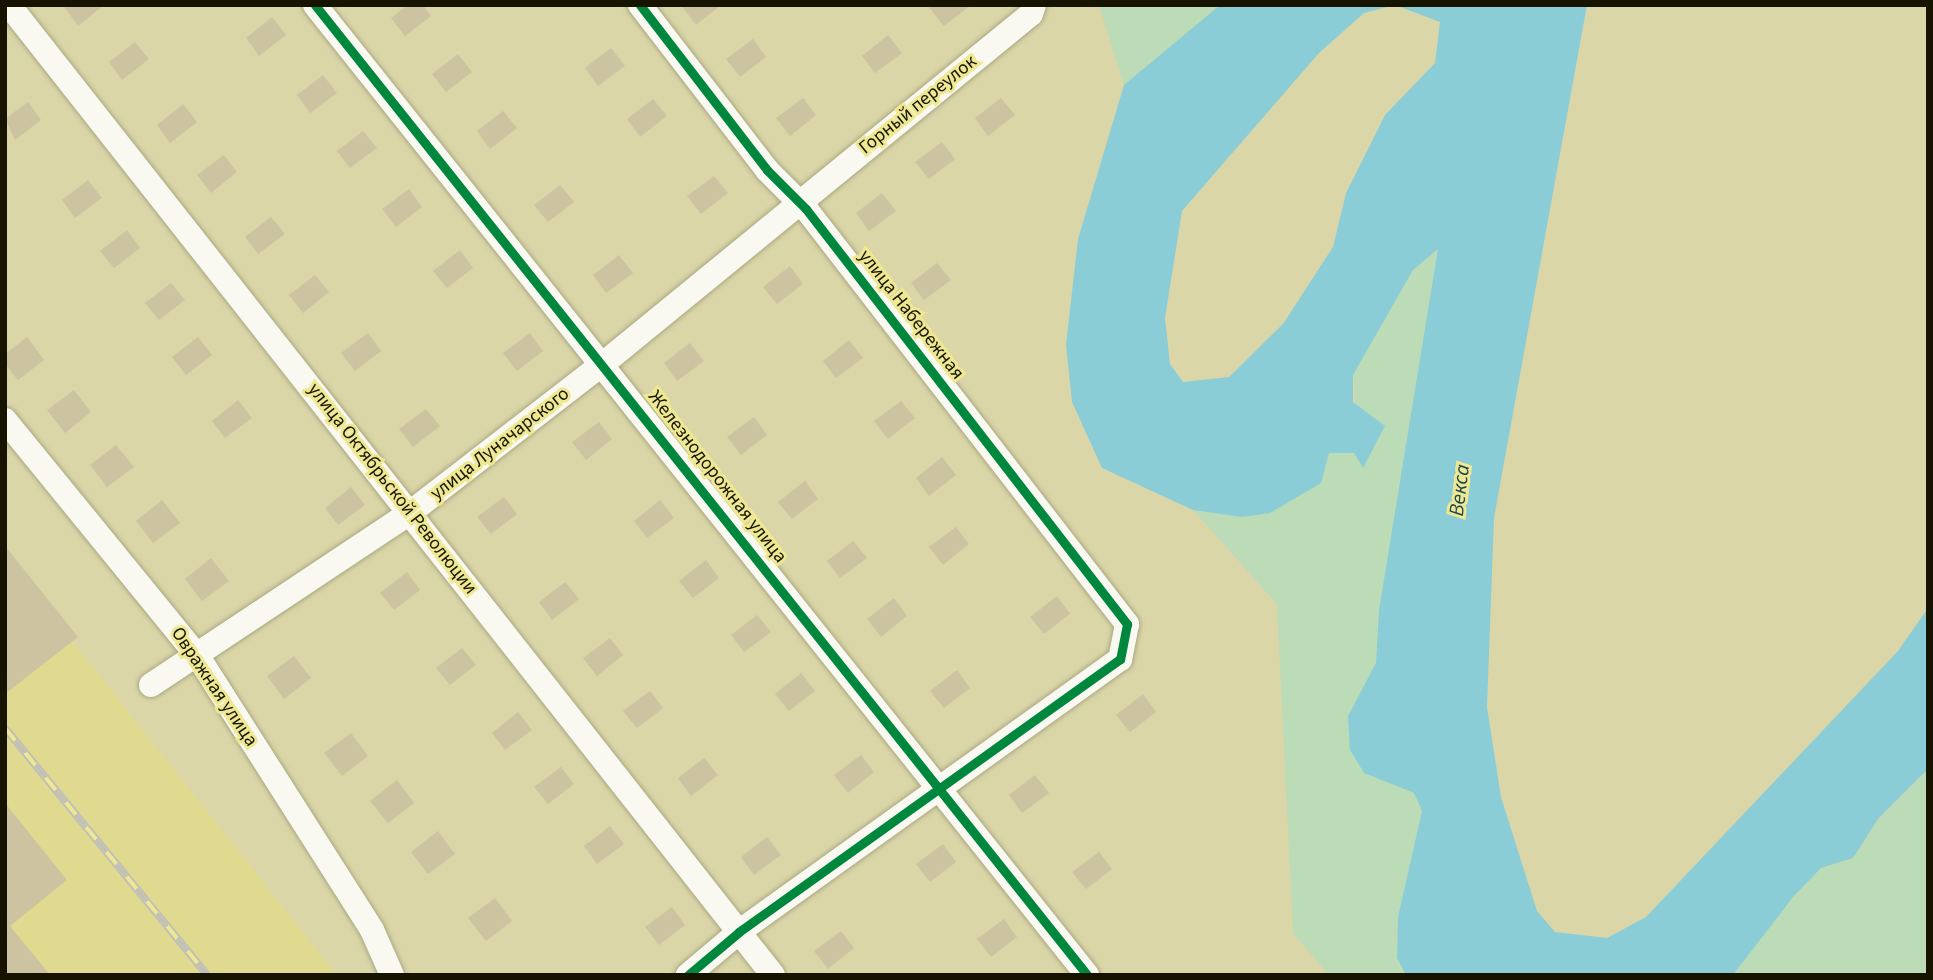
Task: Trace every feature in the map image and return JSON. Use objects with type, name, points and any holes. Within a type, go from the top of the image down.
[{"type":"street","name":"улица Октябрьской Революции","points":[[9,5],[773,975]]},
{"type":"street","name":"Железнодорожная улица","points":[[314,5],[604,363],[1087,975]]},
{"type":"street","name":"улица Набережная","points":[[640,5],[1103,590],[1127,624],[1120,659],[940,788]]},
{"type":"street","name":"Горный переулок","points":[[797,202],[1031,14],[1034,5]]},
{"type":"street","name":"улица Луначарского","points":[[151,685],[411,512],[604,363],[797,202]]},
{"type":"street","name":"Овражная улица","points":[[5,420],[197,655],[372,930],[392,975]]},
{"type":"street","points":[[688,975],[739,932],[940,788]]},
{"type":"shaded area","points":[[5,556],[337,975],[5,975]]},
{"type":"green space","points":[[1099,5],[1220,5],[1124,85]]},
{"type":"green space","points":[[1439,248],[1379,610],[1376,663],[1348,716],[1364,773],[1414,793],[1422,811],[1398,917],[1397,958],[1406,975],[1329,975],[1293,933],[1277,604],[1193,510],[1242,517],[1329,453],[1354,453],[1362,467],[1353,375],[1413,270]]},
{"type":"green space","points":[[1928,769],[1928,975],[1733,975],[1793,897],[1821,868],[1853,858],[1878,819]]},
{"type":"water","name":"Векса","points":[[1220,5],[1395,5],[1587,5],[1494,518],[1487,707],[1501,797],[1537,911],[1555,932],[1607,938],[1646,917],[1898,651],[1928,608],[1928,769],[1878,819],[1853,858],[1821,868],[1793,897],[1733,975],[1406,975],[1397,958],[1398,917],[1422,811],[1414,793],[1364,773],[1350,750],[1348,716],[1376,663],[1379,610],[1438,249],[1413,270],[1353,375],[1353,402],[1385,426],[1363,468],[1354,453],[1329,453],[1321,483],[1270,513],[1242,517],[1193,510],[1102,468],[1072,402],[1066,345],[1078,239],[1124,85]],"holes":[[[1395,5],[1440,22],[1435,63],[1385,115],[1346,193],[1333,247],[1283,324],[1229,377],[1183,382],[1170,364],[1165,318],[1182,211],[1319,53],[1364,13]]]},
{"type":"building","points":[[63,5],[104,5],[78,26]]},
{"type":"building","points":[[408,5],[423,5],[431,16],[405,36],[391,18]]},
{"type":"building","points":[[681,5],[721,5],[696,25]]},
{"type":"building","points":[[927,5],[971,5],[944,26]]},
{"type":"building","points":[[272,17],[286,35],[259,56],[246,38]]},
{"type":"building","points":[[888,35],[902,53],[875,73],[862,56]]},
{"type":"building","points":[[753,39],[766,57],[740,77],[726,59]]},
{"type":"building","points":[[135,42],[149,59],[122,80],[109,62]]},
{"type":"building","points":[[611,48],[625,66],[598,86],[585,68]]},
{"type":"building","points":[[458,54],[472,72],[446,92],[432,74]]},
{"type":"building","points":[[323,75],[337,93],[310,113],[297,95]]},
{"type":"building","points":[[803,98],[816,115],[790,136],[776,118]]},
{"type":"building","points":[[1001,98],[1015,115],[988,136],[975,118]]},
{"type":"building","points":[[653,99],[667,116],[640,137],[627,119]]},
{"type":"building","points":[[28,102],[41,120],[15,140],[5,119]]},
{"type":"building","points":[[183,104],[197,122],[170,143],[157,125]]},
{"type":"building","points":[[503,111],[517,128],[490,149],[477,131]]},
{"type":"building","points":[[363,131],[377,148],[350,168],[337,151]]},
{"type":"building","points":[[942,142],[955,159],[929,179],[915,162]]},
{"type":"building","points":[[224,155],[237,172],[211,193],[197,175]]},
{"type":"building","points":[[714,176],[728,193],[701,214],[687,196]]},
{"type":"building","points":[[88,180],[102,198],[75,218],[62,200]]},
{"type":"building","points":[[560,185],[574,202],[548,222],[534,205]]},
{"type":"building","points":[[409,189],[422,207],[396,227],[382,209]]},
{"type":"building","points":[[882,193],[896,211],[869,231],[856,213]]},
{"type":"building","points":[[271,217],[285,234],[258,254],[245,237]]},
{"type":"building","points":[[127,230],[140,248],[114,268],[100,251]]},
{"type":"building","points":[[460,250],[473,268],[447,288],[433,271]]},
{"type":"building","points":[[619,255],[633,273],[606,293],[593,275]]},
{"type":"building","points":[[937,263],[951,280],[924,300],[911,283]]},
{"type":"building","points":[[790,266],[803,284],[777,304],[763,287]]},
{"type":"building","points":[[315,275],[329,292],[303,313],[289,295]]},
{"type":"building","points":[[171,283],[185,300],[159,320],[145,303]]},
{"type":"building","points":[[368,333],[381,351],[355,371],[341,353]]},
{"type":"building","points":[[530,333],[543,351],[517,371],[503,353]]},
{"type":"building","points":[[27,337],[44,360],[18,380],[5,364],[5,354]]},
{"type":"building","points":[[198,337],[212,355],[186,375],[172,357]]},
{"type":"building","points":[[849,340],[863,358],[836,378],[823,361]]},
{"type":"building","points":[[690,343],[704,361],[677,381],[664,363]]},
{"type":"building","points":[[74,390],[91,412],[65,433],[47,410]]},
{"type":"building","points":[[238,400],[252,418],[225,438],[212,421]]},
{"type":"building","points":[[901,401],[915,418],[888,439],[874,421]]},
{"type":"building","points":[[426,409],[440,426],[413,447],[399,429]]},
{"type":"building","points":[[754,417],[767,435],[741,455],[727,437]]},
{"type":"building","points":[[599,422],[612,439],[586,460],[572,442]]},
{"type":"building","points":[[116,445],[134,467],[107,487],[90,465]]},
{"type":"building","points":[[942,457],[956,475],[929,496],[916,478]]},
{"type":"building","points":[[805,481],[818,499],[792,519],[778,502]]},
{"type":"building","points":[[351,487],[365,505],[338,525],[325,508]]},
{"type":"building","points":[[504,497],[517,514],[491,534],[477,517]]},
{"type":"building","points":[[162,500],[180,523],[153,543],[136,521]]},
{"type":"building","points":[[660,500],[674,518],[647,538],[634,521]]},
{"type":"building","points":[[956,527],[969,544],[943,565],[929,547]]},
{"type":"building","points":[[853,541],[867,558],[840,578],[827,561]]},
{"type":"building","points":[[5,546],[78,637],[5,694]]},
{"type":"building","points":[[211,558],[229,581],[202,601],[185,579]]},
{"type":"building","points":[[706,560],[719,578],[693,598],[679,581]]},
{"type":"building","points":[[407,572],[420,590],[394,610],[380,593]]},
{"type":"building","points":[[565,582],[579,599],[552,620],[539,602]]},
{"type":"building","points":[[1057,596],[1070,614],[1044,634],[1030,617]]},
{"type":"building","points":[[894,598],[907,616],[881,637],[867,619]]},
{"type":"building","points":[[757,615],[771,632],[744,652],[731,635]]},
{"type":"building","points":[[610,638],[623,655],[597,676],[583,658]]},
{"type":"building","points":[[462,648],[476,665],[450,685],[436,668]]},
{"type":"building","points":[[294,656],[311,678],[284,699],[267,676]]},
{"type":"building","points":[[957,670],[970,688],[944,708],[930,691]]},
{"type":"building","points":[[801,673],[815,691],[789,711],[775,694]]},
{"type":"building","points":[[650,691],[663,708],[637,728],[623,711]]},
{"type":"building","points":[[1143,694],[1156,712],[1130,732],[1116,715]]},
{"type":"building","points":[[518,712],[532,730],[505,750],[492,733]]},
{"type":"building","points":[[351,733],[368,756],[342,776],[324,753]]},
{"type":"building","points":[[861,755],[874,772],[848,793],[834,775]]},
{"type":"building","points":[[704,758],[718,775],[691,796],[678,778]]},
{"type":"building","points":[[561,767],[574,784],[548,804],[534,787]]},
{"type":"building","points":[[1035,775],[1049,793],[1022,813],[1009,795]]},
{"type":"building","points":[[397,780],[414,803],[388,823],[370,801]]},
{"type":"building","points":[[5,803],[67,880],[10,926],[50,975],[5,975]]},
{"type":"building","points":[[610,826],[624,844],[597,864],[584,846]]},
{"type":"building","points":[[438,831],[455,854],[428,874],[411,852]]},
{"type":"building","points":[[767,837],[781,855],[754,875],[741,857]]},
{"type":"building","points":[[943,844],[956,862],[930,882],[916,864]]},
{"type":"building","points":[[1099,852],[1112,869],[1086,889],[1072,872]]},
{"type":"building","points":[[495,898],[512,921],[486,941],[468,918]]},
{"type":"building","points":[[672,907],[685,925],[659,945],[645,927]]},
{"type":"building","points":[[1004,919],[1017,937],[991,957],[977,939]]},
{"type":"building","points":[[841,931],[854,948],[828,969],[814,951]]},
{"type":"railway","points":[[5,728],[207,975]]},
{"type":"cycle path","points":[[315,5],[1087,975]]},
{"type":"cycle path","points":[[640,5],[767,170],[806,209],[1127,624],[1120,659],[739,932],[688,975]]}]
